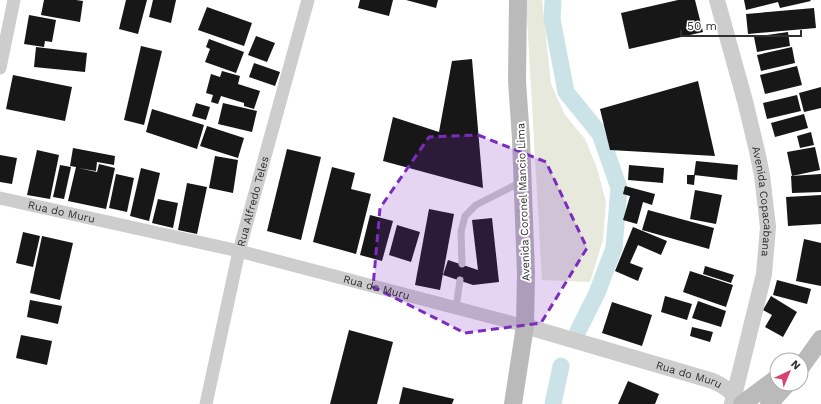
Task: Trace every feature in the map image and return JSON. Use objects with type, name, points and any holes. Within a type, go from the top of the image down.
[{"type":"main road","name":"Avenida Coronel Mancio Lima","points":[[513,404],[525,326],[526,274],[518,81],[518,0]]},
{"type":"main road","points":[[809,355],[821,339]]},
{"type":"main road","points":[[738,402],[769,383]]},
{"type":"main road","points":[[769,404],[780,392]]},
{"type":"street","points":[[0,68],[14,0]]},
{"type":"street","name":"Rua Alfredo Teles","points":[[206,404],[239,251],[308,0]]},
{"type":"street","name":"Avenida Copacabana","points":[[717,0],[745,101],[757,151],[762,175],[768,227],[764,274],[750,336],[744,352],[738,402]]},
{"type":"street","name":"Rua do Muru","points":[[0,198],[239,251],[525,326],[713,381],[723,385],[738,402]]},
{"type":"lane","points":[[462,264],[461,232],[466,216],[476,205],[523,181]]},
{"type":"lane","points":[[456,308],[460,280]]},
{"type":"highlighted area","points":[[478,135],[546,162],[587,248],[541,323],[465,333],[373,287],[380,208],[429,137]]},
{"type":"shaded area","points":[[526,0],[542,0],[551,84],[565,115],[585,139],[597,168],[606,202],[603,240],[590,282],[542,280]]},
{"type":"building","points":[[44,0],[83,1],[80,22],[41,15]]},
{"type":"building","points":[[126,0],[147,0],[138,34],[119,29]]},
{"type":"building","points":[[153,0],[176,0],[171,23],[149,17]]},
{"type":"building","points":[[360,0],[393,0],[389,16],[358,8]]},
{"type":"building","points":[[406,0],[438,0],[436,8]]},
{"type":"building","points":[[678,0],[695,0],[703,32],[629,49],[621,13]]},
{"type":"building","points":[[744,0],[811,1],[780,8],[778,2],[746,10]]},
{"type":"building","points":[[207,7],[252,23],[244,46],[198,30]]},
{"type":"building","points":[[814,8],[816,28],[748,34],[746,14]]},
{"type":"building","points":[[29,15],[56,20],[52,42],[45,41],[44,47],[24,44]]},
{"type":"building","points":[[788,32],[790,46],[757,52],[754,37]]},
{"type":"building","points":[[256,36],[275,43],[267,62],[248,55]]},
{"type":"building","points":[[209,39],[244,52],[236,73],[205,62],[210,49],[206,47]]},
{"type":"building","points":[[141,46],[162,51],[144,125],[124,120]]},
{"type":"building","points":[[36,47],[87,53],[85,72],[34,67]]},
{"type":"building","points":[[792,47],[795,63],[761,71],[757,55]]},
{"type":"building","points":[[472,59],[483,188],[383,161],[393,117],[439,132],[452,61]]},
{"type":"building","points":[[254,63],[280,72],[275,86],[249,77]]},
{"type":"building","points":[[797,66],[802,85],[765,94],[760,75]]},
{"type":"building","points":[[222,71],[240,76],[238,84],[260,91],[254,109],[244,106],[244,103],[221,96],[218,104],[211,102],[213,95],[206,93],[211,74],[220,77]]},
{"type":"building","points":[[13,75],[72,87],[65,121],[6,109]]},
{"type":"building","points":[[698,81],[715,156],[610,150],[600,109]]},
{"type":"building","points":[[821,87],[821,108],[804,112],[799,93]]},
{"type":"building","points":[[797,95],[801,111],[767,119],[763,103]]},
{"type":"building","points":[[196,103],[210,107],[206,120],[192,116]]},
{"type":"building","points":[[223,103],[257,111],[252,132],[218,124]]},
{"type":"building","points":[[152,109],[204,125],[197,149],[146,132]]},
{"type":"building","points":[[804,114],[808,128],[775,137],[771,123]]},
{"type":"building","points":[[207,126],[244,138],[238,158],[200,146]]},
{"type":"building","points":[[811,132],[814,145],[800,148],[797,136]]},
{"type":"building","points":[[815,147],[820,170],[792,176],[787,152]]},
{"type":"building","points":[[73,148],[115,156],[114,165],[97,162],[96,171],[78,168],[97,172],[99,164],[115,168],[106,209],[68,201],[76,167],[70,166]]},
{"type":"building","points":[[287,149],[321,157],[301,240],[267,231]]},
{"type":"building","points":[[37,150],[59,155],[50,199],[27,195]]},
{"type":"building","points":[[0,155],[17,158],[12,184],[0,182]]},
{"type":"building","points":[[215,156],[238,160],[233,193],[209,188]]},
{"type":"building","points":[[696,161],[738,165],[737,180],[694,175]]},
{"type":"building","points":[[60,165],[71,167],[64,199],[53,197]]},
{"type":"building","points":[[629,165],[664,168],[663,183],[628,180]]},
{"type":"building","points":[[332,167],[355,173],[351,189],[371,194],[356,254],[313,242]]},
{"type":"building","points":[[141,168],[160,173],[149,221],[130,216]]},
{"type":"building","points":[[116,174],[134,178],[127,212],[109,208]]},
{"type":"building","points":[[821,174],[821,192],[792,193],[791,176]]},
{"type":"building","points":[[687,175],[695,175],[694,185],[687,184]]},
{"type":"building","points":[[187,183],[207,187],[197,234],[178,230]]},
{"type":"building","points":[[625,186],[655,194],[652,205],[643,202],[637,224],[623,220],[630,196],[623,194]]},
{"type":"building","points":[[695,190],[722,195],[716,224],[690,219]]},
{"type":"building","points":[[821,195],[821,224],[788,226],[786,197]]},
{"type":"building","points":[[158,199],[178,203],[173,228],[152,223]]},
{"type":"building","points":[[429,209],[454,214],[440,290],[415,285]]},
{"type":"building","points":[[648,210],[714,228],[709,249],[642,230]]},
{"type":"building","points":[[370,215],[393,221],[382,261],[360,255]]},
{"type":"building","points":[[492,218],[499,282],[473,285],[443,275],[448,260],[478,270],[472,220]]},
{"type":"building","points":[[397,225],[420,232],[411,262],[389,255]]},
{"type":"building","points":[[633,227],[667,241],[661,255],[638,245],[630,263],[643,268],[638,281],[615,271]]},
{"type":"building","points":[[23,232],[40,236],[33,267],[16,263]]},
{"type":"building","points":[[42,236],[73,243],[60,300],[30,293]]},
{"type":"building","points":[[804,239],[821,243],[821,286],[796,281]]},
{"type":"building","points":[[705,266],[734,275],[731,283],[703,274]]},
{"type":"building","points":[[690,271],[733,285],[726,307],[683,292]]},
{"type":"building","points":[[777,280],[811,289],[807,304],[773,295]]},
{"type":"building","points":[[665,296],[692,304],[687,320],[661,312]]},
{"type":"building","points":[[771,296],[797,312],[783,337],[765,327],[772,315],[763,310]]},
{"type":"building","points":[[30,300],[62,306],[58,324],[27,317]]},
{"type":"building","points":[[698,301],[726,311],[721,327],[692,318]]},
{"type":"building","points":[[612,302],[652,315],[642,346],[602,333]]},
{"type":"building","points":[[692,327],[713,332],[710,342],[690,336]]},
{"type":"building","points":[[349,330],[393,342],[377,404],[330,404]]},
{"type":"building","points":[[21,335],[52,341],[47,365],[16,358]]},
{"type":"building","points":[[628,381],[659,394],[655,404],[618,404]]},
{"type":"building","points":[[403,387],[454,399],[452,404],[399,404]]},
{"type":"waterway","points":[[553,0],[552,19],[566,92],[600,134],[619,188],[614,248],[597,293],[578,331]]},
{"type":"waterway","points":[[553,404],[561,366]]}]
